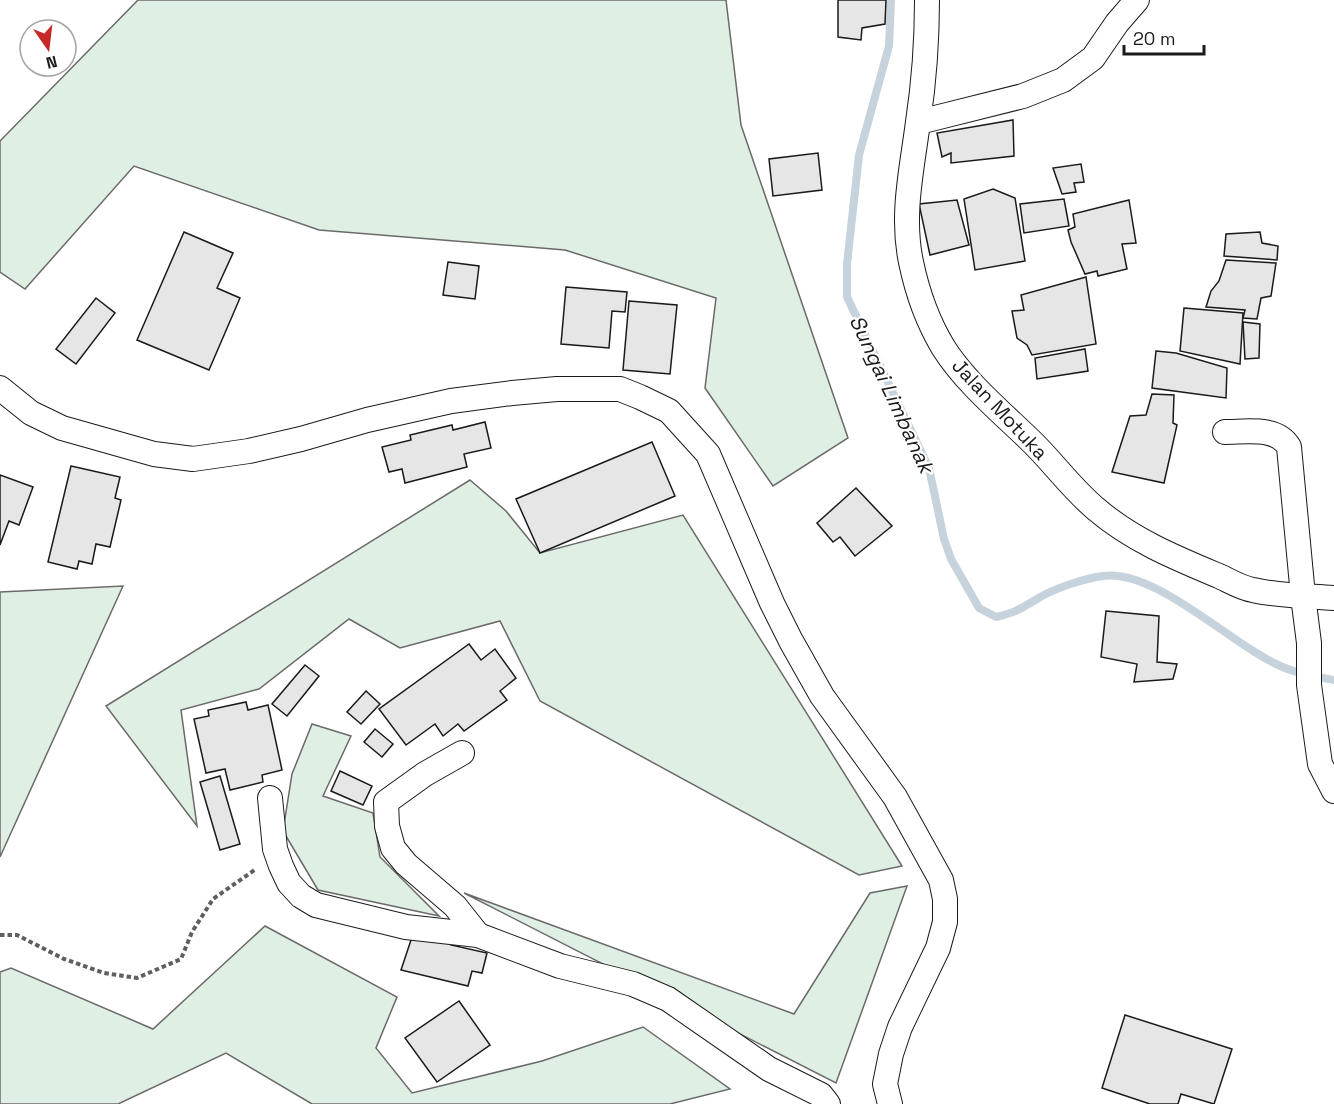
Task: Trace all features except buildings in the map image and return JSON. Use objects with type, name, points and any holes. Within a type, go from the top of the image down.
[{"type":"street","name":"Jalan Motuka","points":[[927,0],[927,42],[907,202],[911,261],[926,312],[943,347],[961,371],[1037,446],[1095,509],[1130,535],[1250,590],[1334,598]]},
{"type":"street","points":[[918,122],[1023,96],[1064,80],[1093,58],[1117,23],[1137,0]]},
{"type":"street","points":[[0,388],[31,413],[62,428],[154,454],[194,459],[249,451],[451,401],[512,393],[557,389],[620,390],[669,411],[708,454],[772,603],[791,641],[822,696],[894,797],[941,880],[945,899],[945,922],[938,948],[900,1027],[891,1054],[885,1084],[890,1104]]},
{"type":"street","points":[[1225,432],[1275,434],[1284,439],[1289,447],[1309,643],[1309,685],[1320,764],[1334,791]]},
{"type":"street","points":[[462,753],[425,774],[386,802],[387,826],[393,848],[406,864],[455,906],[478,935]]},
{"type":"street","points":[[270,798],[275,849],[281,866],[289,883],[301,896],[316,905],[406,927],[478,935],[560,966],[633,984],[668,999],[744,1053],[769,1069],[820,1095],[828,1104]]},
{"type":"path","points":[[0,935],[17,935],[64,959],[104,973],[137,978],[181,959],[192,932],[213,899],[255,869],[281,866]]},
{"type":"green space","points":[[138,0],[726,0],[741,125],[848,438],[773,486],[705,388],[716,298],[565,250],[319,230],[134,166],[25,289],[0,272],[0,141],[62,78],[78,78],[78,61]]},
{"type":"green space","points":[[470,480],[506,511],[540,553],[683,515],[902,866],[859,875],[540,701],[500,621],[400,648],[349,619],[259,689],[181,710],[197,826],[106,706]]},
{"type":"green space","points":[[123,586],[0,857],[0,592]]},
{"type":"green space","points":[[312,724],[351,736],[323,796],[373,813],[380,857],[439,916],[318,890],[283,831],[292,774]]},
{"type":"green space","points":[[907,886],[836,1083],[464,893],[794,1014],[870,893]]},
{"type":"green space","points":[[265,926],[397,997],[376,1048],[412,1093],[542,1061],[643,1027],[730,1089],[670,1104],[312,1104],[226,1053],[118,1104],[0,1104],[0,972],[11,968],[153,1029]]},
{"type":"waterway","name":"Sungai Limbanak","points":[[891,0],[889,46],[859,155],[847,264],[847,297],[929,468],[944,539],[951,559],[979,608],[996,617],[1015,611],[1071,584],[1103,576],[1124,577],[1147,584],[1170,596],[1242,644],[1285,668],[1334,680]]}]
